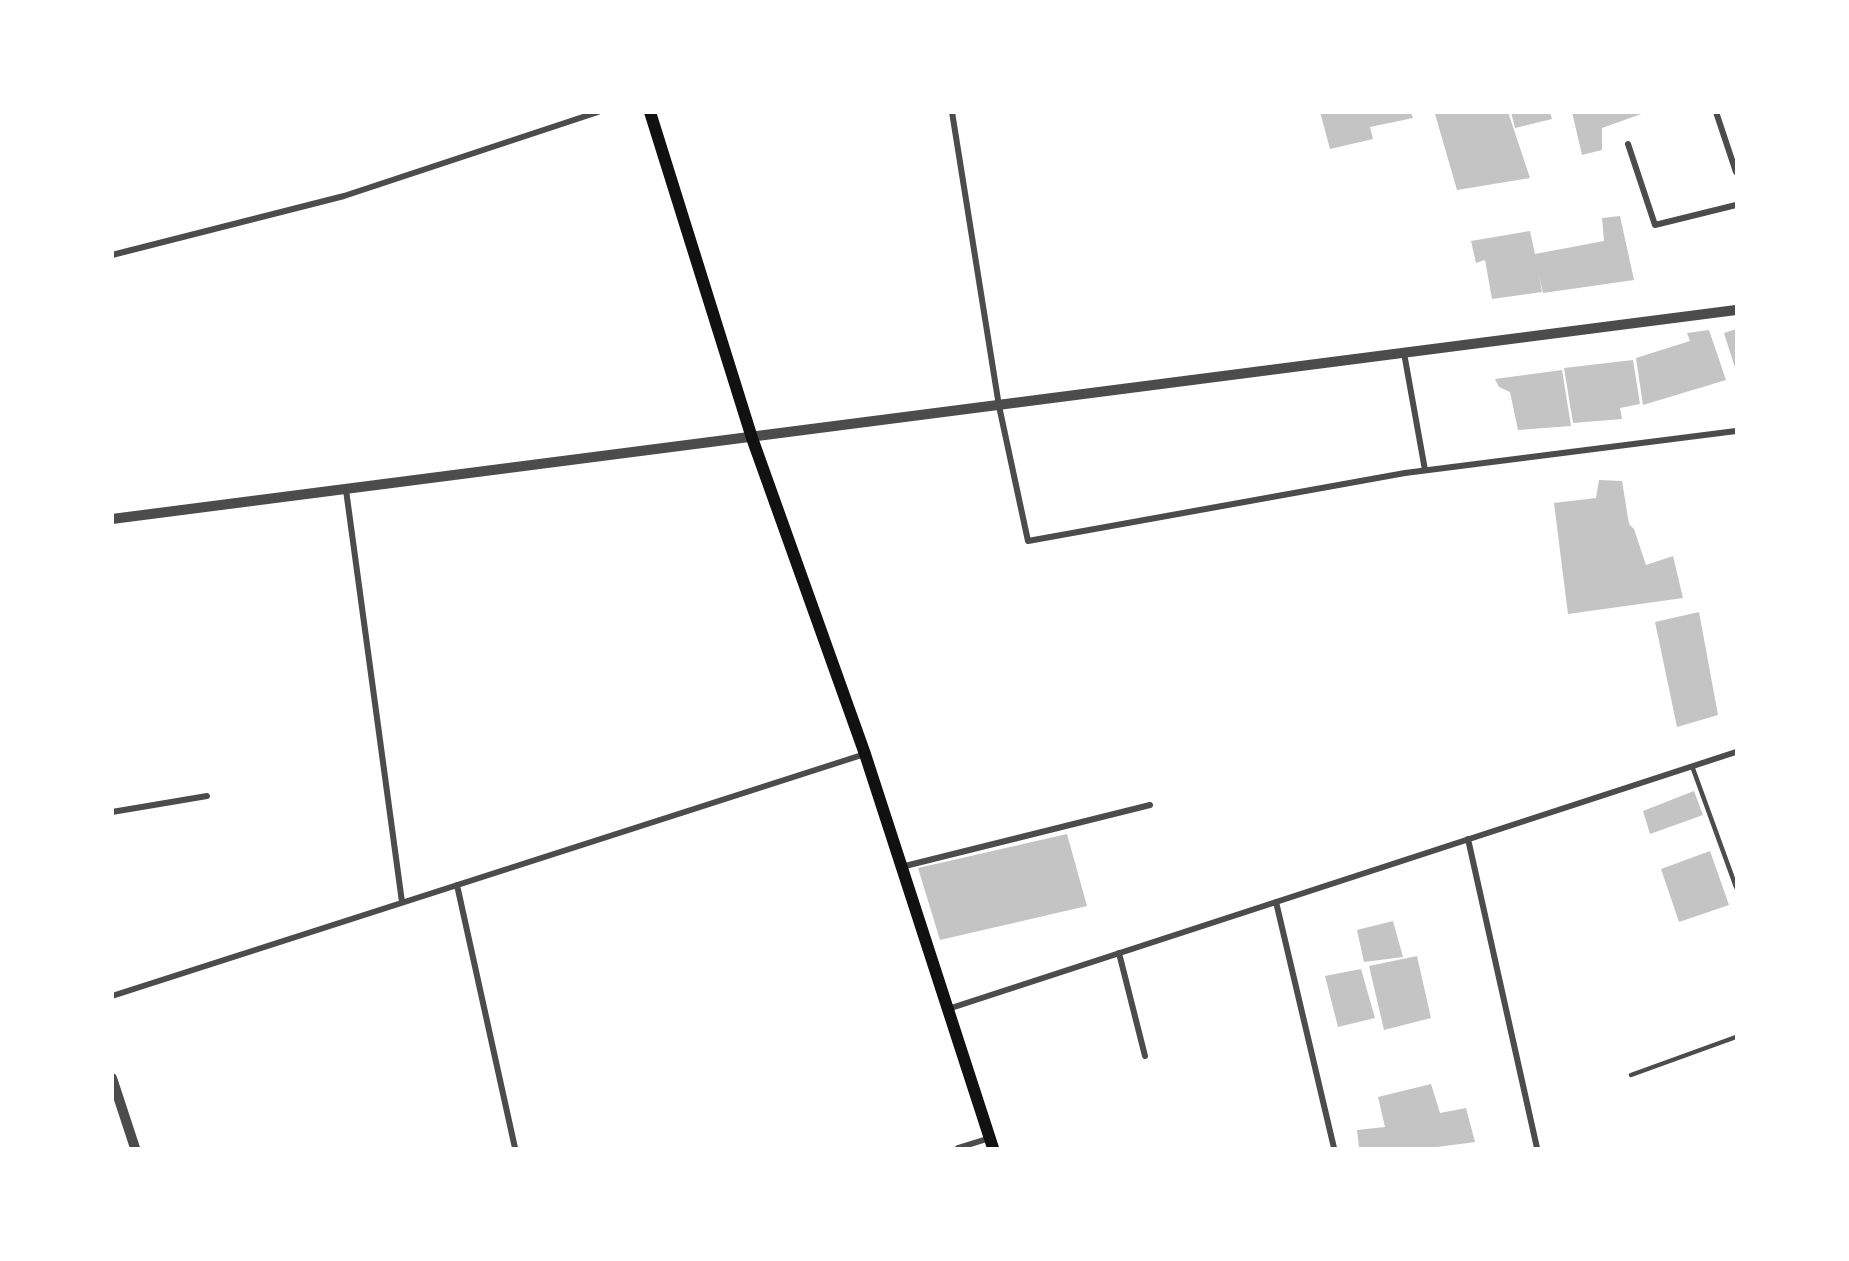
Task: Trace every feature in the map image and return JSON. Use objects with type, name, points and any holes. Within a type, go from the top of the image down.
[{"type":"main road","points":[[650,112],[752,438],[865,754],[992,1143]]},
{"type":"street","points":[[112,255],[344,196],[598,112]]},
{"type":"street","points":[[952,112],[999,406],[1028,541],[1405,472],[1737,431]]},
{"type":"street","points":[[1716,112],[1737,172]]},
{"type":"street","points":[[1628,144],[1655,225],[1737,205]]},
{"type":"street","points":[[112,519],[1737,310]]},
{"type":"street","points":[[1404,353],[1425,470]]},
{"type":"street","points":[[346,489],[402,902]]},
{"type":"street","points":[[948,1009],[1737,752]]},
{"type":"street","points":[[112,996],[865,754]]},
{"type":"street","points":[[112,812],[207,796]]},
{"type":"street","points":[[901,867],[1150,805]]},
{"type":"street","points":[[1468,839],[1537,1149]]},
{"type":"street","points":[[457,885],[514,1149]]},
{"type":"street","points":[[1276,902],[1334,1149]]},
{"type":"street","points":[[1119,953],[1145,1056]]},
{"type":"street","points":[[112,1078],[135,1149]]},
{"type":"street","points":[[958,1149],[992,1143]]},
{"type":"lane","points":[[1692,766],[1737,887]]},
{"type":"lane","points":[[1631,1075],[1737,1037]]},
{"type":"building","points":[[1320,112],[1411,112],[1413,118],[1370,127],[1373,139],[1330,149]]},
{"type":"building","points":[[1439,112],[1508,112],[1530,178],[1457,190],[1435,114]]},
{"type":"building","points":[[1511,112],[1550,112],[1552,119],[1515,128]]},
{"type":"building","points":[[1572,112],[1644,113],[1602,128],[1602,150],[1582,155]]},
{"type":"building","points":[[1620,216],[1634,280],[1543,293],[1539,275],[1542,292],[1492,299],[1485,260],[1476,263],[1471,241],[1530,231],[1535,254],[1604,241],[1602,218]]},
{"type":"building","points":[[1736,329],[1736,371],[1724,333]]},
{"type":"building","points":[[1709,330],[1726,380],[1643,405],[1636,358],[1690,341],[1687,333]]},
{"type":"building","points":[[1633,360],[1640,404],[1620,408],[1622,419],[1573,423],[1564,368]]},
{"type":"building","points":[[1562,370],[1571,426],[1518,430],[1510,392],[1499,387],[1495,379]]},
{"type":"building","points":[[1599,480],[1622,481],[1629,524],[1634,529],[1646,565],[1673,556],[1683,598],[1568,614],[1554,503],[1596,498]]},
{"type":"building","points":[[1699,612],[1718,715],[1677,727],[1655,622]]},
{"type":"building","points":[[1694,791],[1703,815],[1650,834],[1643,811]]},
{"type":"building","points":[[1067,834],[1087,906],[940,940],[918,868]]},
{"type":"building","points":[[1710,851],[1729,905],[1679,922],[1661,869]]},
{"type":"building","points":[[1393,921],[1403,957],[1364,962],[1357,930]]},
{"type":"building","points":[[1417,956],[1431,1018],[1384,1030],[1369,966]]},
{"type":"building","points":[[1361,969],[1375,1018],[1338,1027],[1325,976]]},
{"type":"building","points":[[1431,1084],[1440,1113],[1466,1108],[1475,1142],[1430,1148],[1359,1148],[1357,1130],[1385,1127],[1378,1097]]}]
